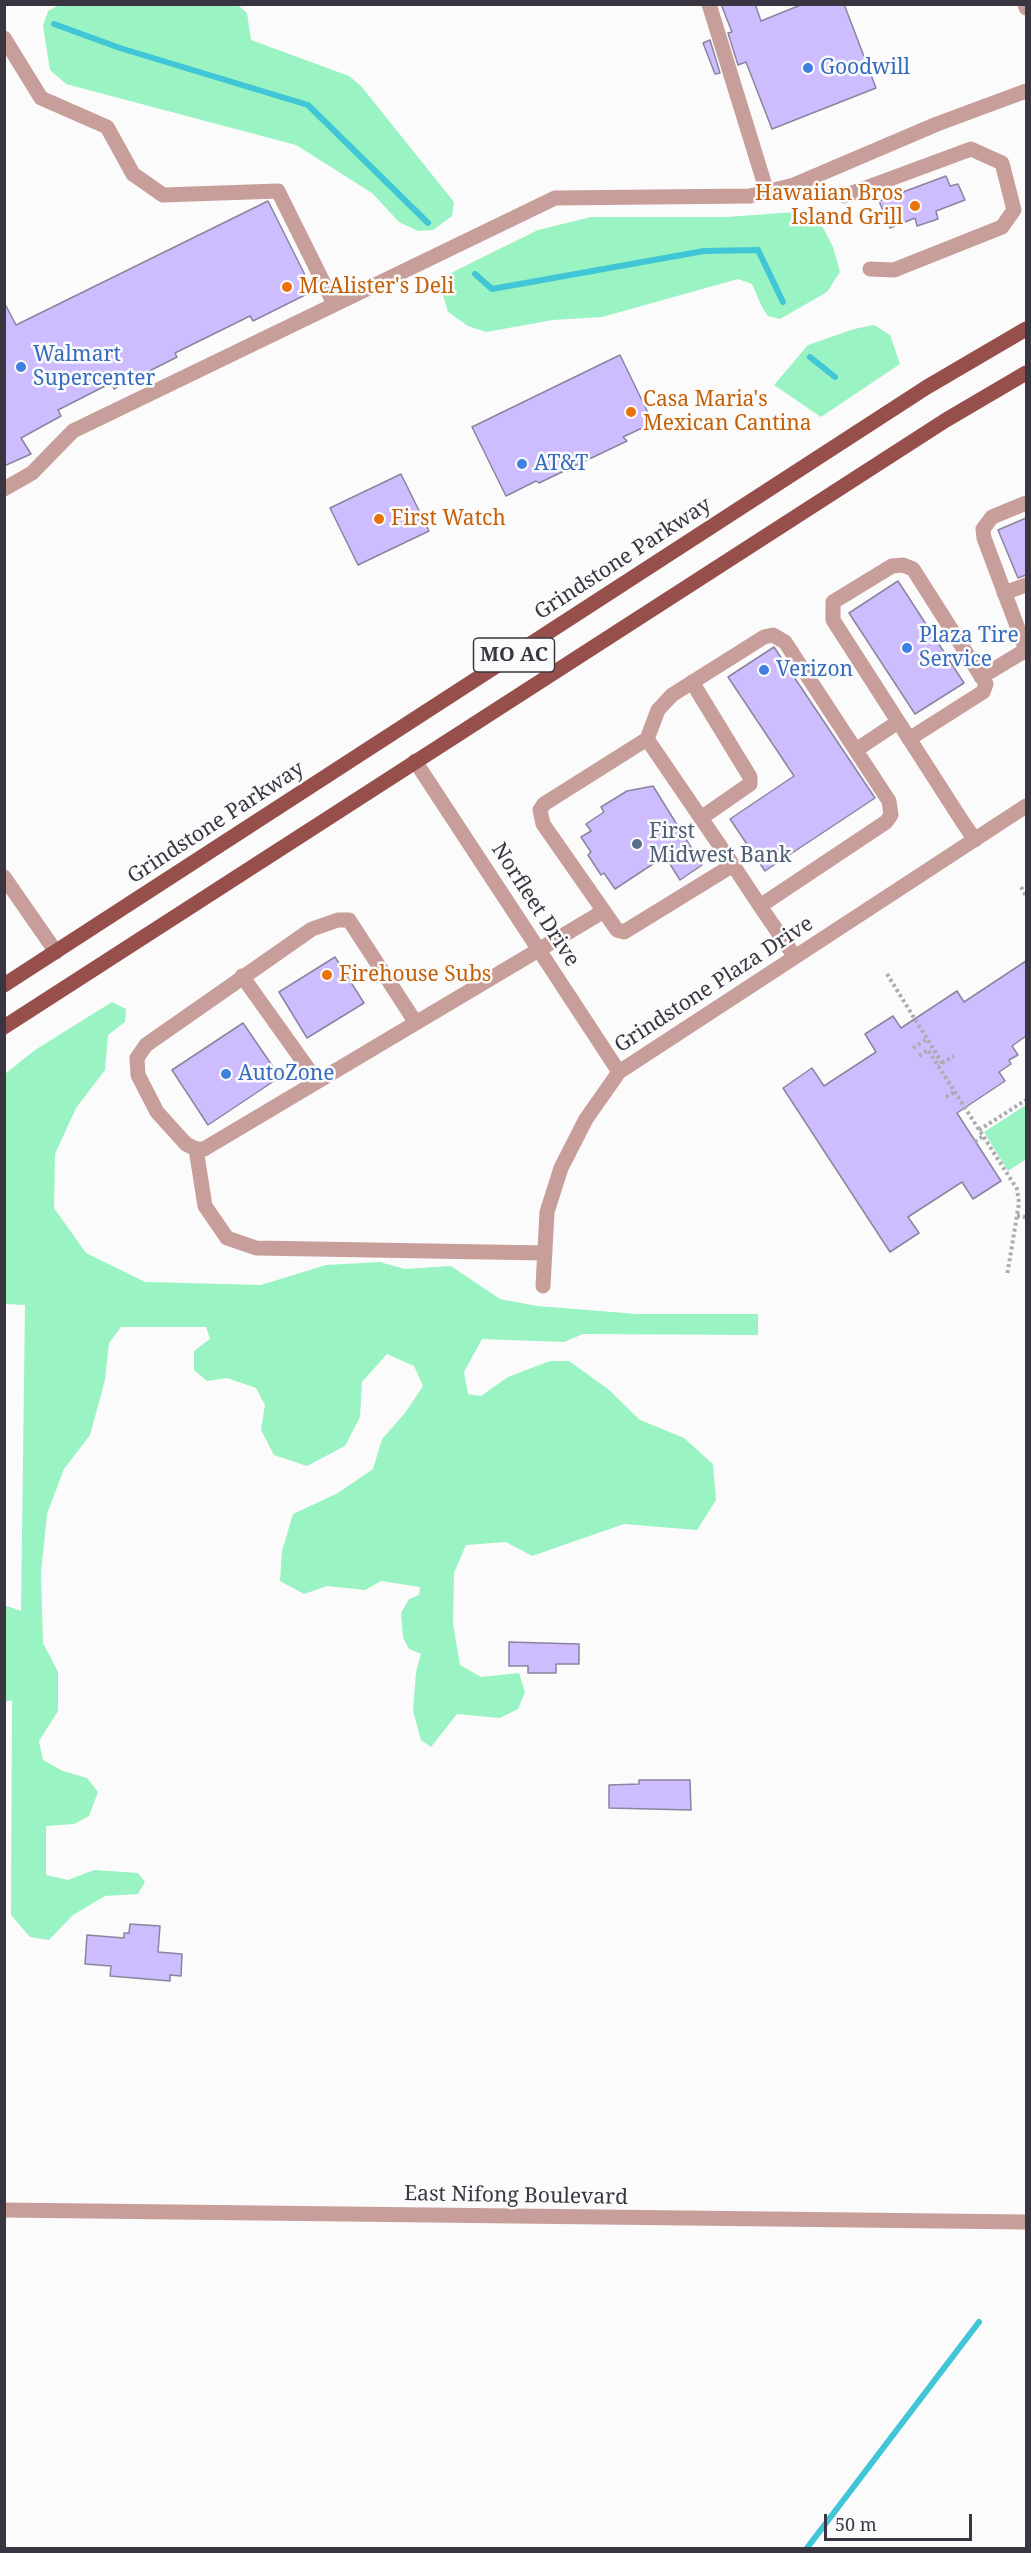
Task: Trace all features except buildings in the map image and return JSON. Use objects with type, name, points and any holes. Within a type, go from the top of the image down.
[{"type":"main road","name":"Grindstone Parkway","points":[[4,985],[927,387],[1026,329]]},
{"type":"main road","name":"MO AC","points":[[4,1028],[946,420],[1026,373]]},
{"type":"street","points":[[709,4],[767,192]]},
{"type":"street","points":[[4,38],[10,59],[41,98],[107,127],[133,174],[163,195],[278,191],[334,304]]},
{"type":"street","points":[[4,489],[32,473],[73,430],[555,198],[750,196],[794,185],[937,124],[1026,91]]},
{"type":"street","points":[[844,196],[970,149],[1002,163],[1014,210],[1002,227],[894,270],[870,270]]},
{"type":"street","points":[[981,677],[1026,650],[984,538],[983,529],[992,517],[1026,503]]},
{"type":"street","points":[[909,739],[983,692],[986,684],[913,569],[903,565],[892,566],[833,602],[831,609],[833,620],[898,722],[909,739],[975,840]]},
{"type":"street","points":[[1004,593],[1026,585]]},
{"type":"street","points":[[733,866],[630,930],[617,930],[543,824],[540,810],[544,804],[647,739],[663,702],[764,637],[781,637],[889,801],[891,815],[886,822],[760,906]]},
{"type":"street","points":[[692,682],[750,777],[750,784],[701,818]]},
{"type":"street","points":[[856,750],[898,722]]},
{"type":"street","points":[[647,739],[795,957]]},
{"type":"street","name":"Norfleet Drive","points":[[416,761],[619,1072]]},
{"type":"street","name":"Grindstone Plaza Drive","points":[[543,1286],[547,1212],[561,1168],[586,1119],[619,1072],[1026,806]]},
{"type":"street","points":[[4,877],[56,952]]},
{"type":"street","points":[[416,1023],[350,920],[338,920],[312,929],[242,976],[146,1045],[136,1058],[142,1086],[157,1112],[186,1144],[196,1149],[204,1149],[317,1081],[416,1023],[604,911]]},
{"type":"street","points":[[242,976],[317,1081]]},
{"type":"street","points":[[196,1149],[205,1206],[227,1238],[256,1248],[545,1253]]},
{"type":"street","name":"East Nifong Boulevard","points":[[4,2210],[1026,2222]]},
{"type":"path","points":[[1021,887],[1026,896]]},
{"type":"path","points":[[887,974],[927,1039],[955,1092],[1017,1190],[1017,1216],[1007,1276]]},
{"type":"path","points":[[913,1048],[927,1039]]},
{"type":"path","points":[[919,1056],[928,1050],[940,1065]]},
{"type":"path","points":[[940,1065],[954,1056]]},
{"type":"path","points":[[946,1097],[955,1092]]},
{"type":"path","points":[[979,1130],[1026,1100]]},
{"type":"path","points":[[975,1142],[983,1136]]},
{"type":"path","points":[[1017,1216],[1026,1217]]},
{"type":"green space","points":[[61,4],[238,5],[247,13],[251,40],[349,76],[361,86],[454,202],[452,216],[433,230],[418,231],[399,222],[372,193],[296,145],[66,84],[50,70],[43,26],[48,11]]},
{"type":"green space","points":[[809,211],[820,222],[833,247],[840,272],[827,292],[780,319],[768,316],[752,284],[738,279],[602,317],[553,320],[486,332],[468,326],[448,312],[442,292],[445,276],[538,230],[591,217],[727,217]]},
{"type":"green space","points":[[874,325],[890,335],[900,364],[821,417],[774,385],[808,345],[854,329]]},
{"type":"green space","points":[[112,1002],[126,1009],[125,1022],[108,1035],[105,1070],[76,1108],[55,1154],[54,1208],[86,1253],[145,1282],[261,1285],[326,1265],[380,1262],[405,1269],[451,1266],[500,1299],[537,1306],[637,1314],[758,1314],[758,1335],[583,1334],[564,1342],[482,1339],[464,1372],[468,1394],[481,1396],[508,1377],[550,1361],[569,1361],[608,1389],[640,1420],[684,1438],[713,1464],[716,1500],[697,1530],[624,1524],[532,1556],[506,1542],[466,1545],[454,1573],[453,1624],[460,1665],[481,1677],[519,1673],[525,1692],[518,1709],[500,1718],[457,1714],[431,1747],[421,1740],[413,1711],[416,1672],[421,1654],[409,1649],[403,1638],[401,1613],[409,1599],[419,1595],[420,1587],[381,1581],[365,1590],[327,1586],[304,1594],[280,1581],[282,1551],[293,1514],[338,1493],[373,1469],[382,1439],[405,1413],[423,1386],[414,1366],[387,1354],[362,1382],[360,1417],[345,1446],[307,1466],[274,1455],[261,1430],[265,1405],[256,1388],[227,1378],[207,1381],[194,1370],[194,1351],[210,1339],[206,1327],[121,1327],[109,1343],[105,1380],[90,1435],[64,1469],[47,1514],[41,1573],[43,1643],[58,1672],[58,1711],[39,1741],[43,1760],[63,1771],[87,1778],[98,1792],[89,1816],[74,1824],[46,1826],[46,1875],[68,1880],[94,1870],[138,1873],[145,1882],[138,1894],[105,1896],[73,1915],[49,1940],[30,1937],[11,1915],[12,1700],[5,1702],[4,1605],[21,1611],[25,1305],[5,1304],[5,1074],[35,1050]]},
{"type":"green space","points":[[1026,1105],[1026,1159],[1008,1171],[984,1132]]},
{"type":"waterway","points":[[54,24],[120,48],[308,105],[428,223]]},
{"type":"waterway","points":[[475,274],[492,289],[704,251],[758,250],[783,302]]},
{"type":"waterway","points":[[810,357],[835,377]]},
{"type":"waterway","points":[[807,2548],[979,2322]]},
{"type":"place","name":"Goodwill","points":[[808,68]]},
{"type":"place","name":"Hawaiian Bros Island Grill","points":[[915,206]]},
{"type":"place","name":"McAlister's Deli","points":[[287,287]]},
{"type":"place","name":"Walmart Supercenter","points":[[21,367]]},
{"type":"place","name":"Casa Maria's Mexican Cantina","points":[[631,412]]},
{"type":"place","name":"AT&T","points":[[522,464]]},
{"type":"place","name":"First Watch","points":[[379,519]]},
{"type":"place","name":"Plaza Tire Service","points":[[907,648]]},
{"type":"place","name":"Verizon","points":[[764,670]]},
{"type":"place","name":"First Midwest Bank","points":[[637,844]]},
{"type":"place","name":"Firehouse Subs","points":[[327,975]]},
{"type":"place","name":"AutoZone","points":[[226,1074]]}]
